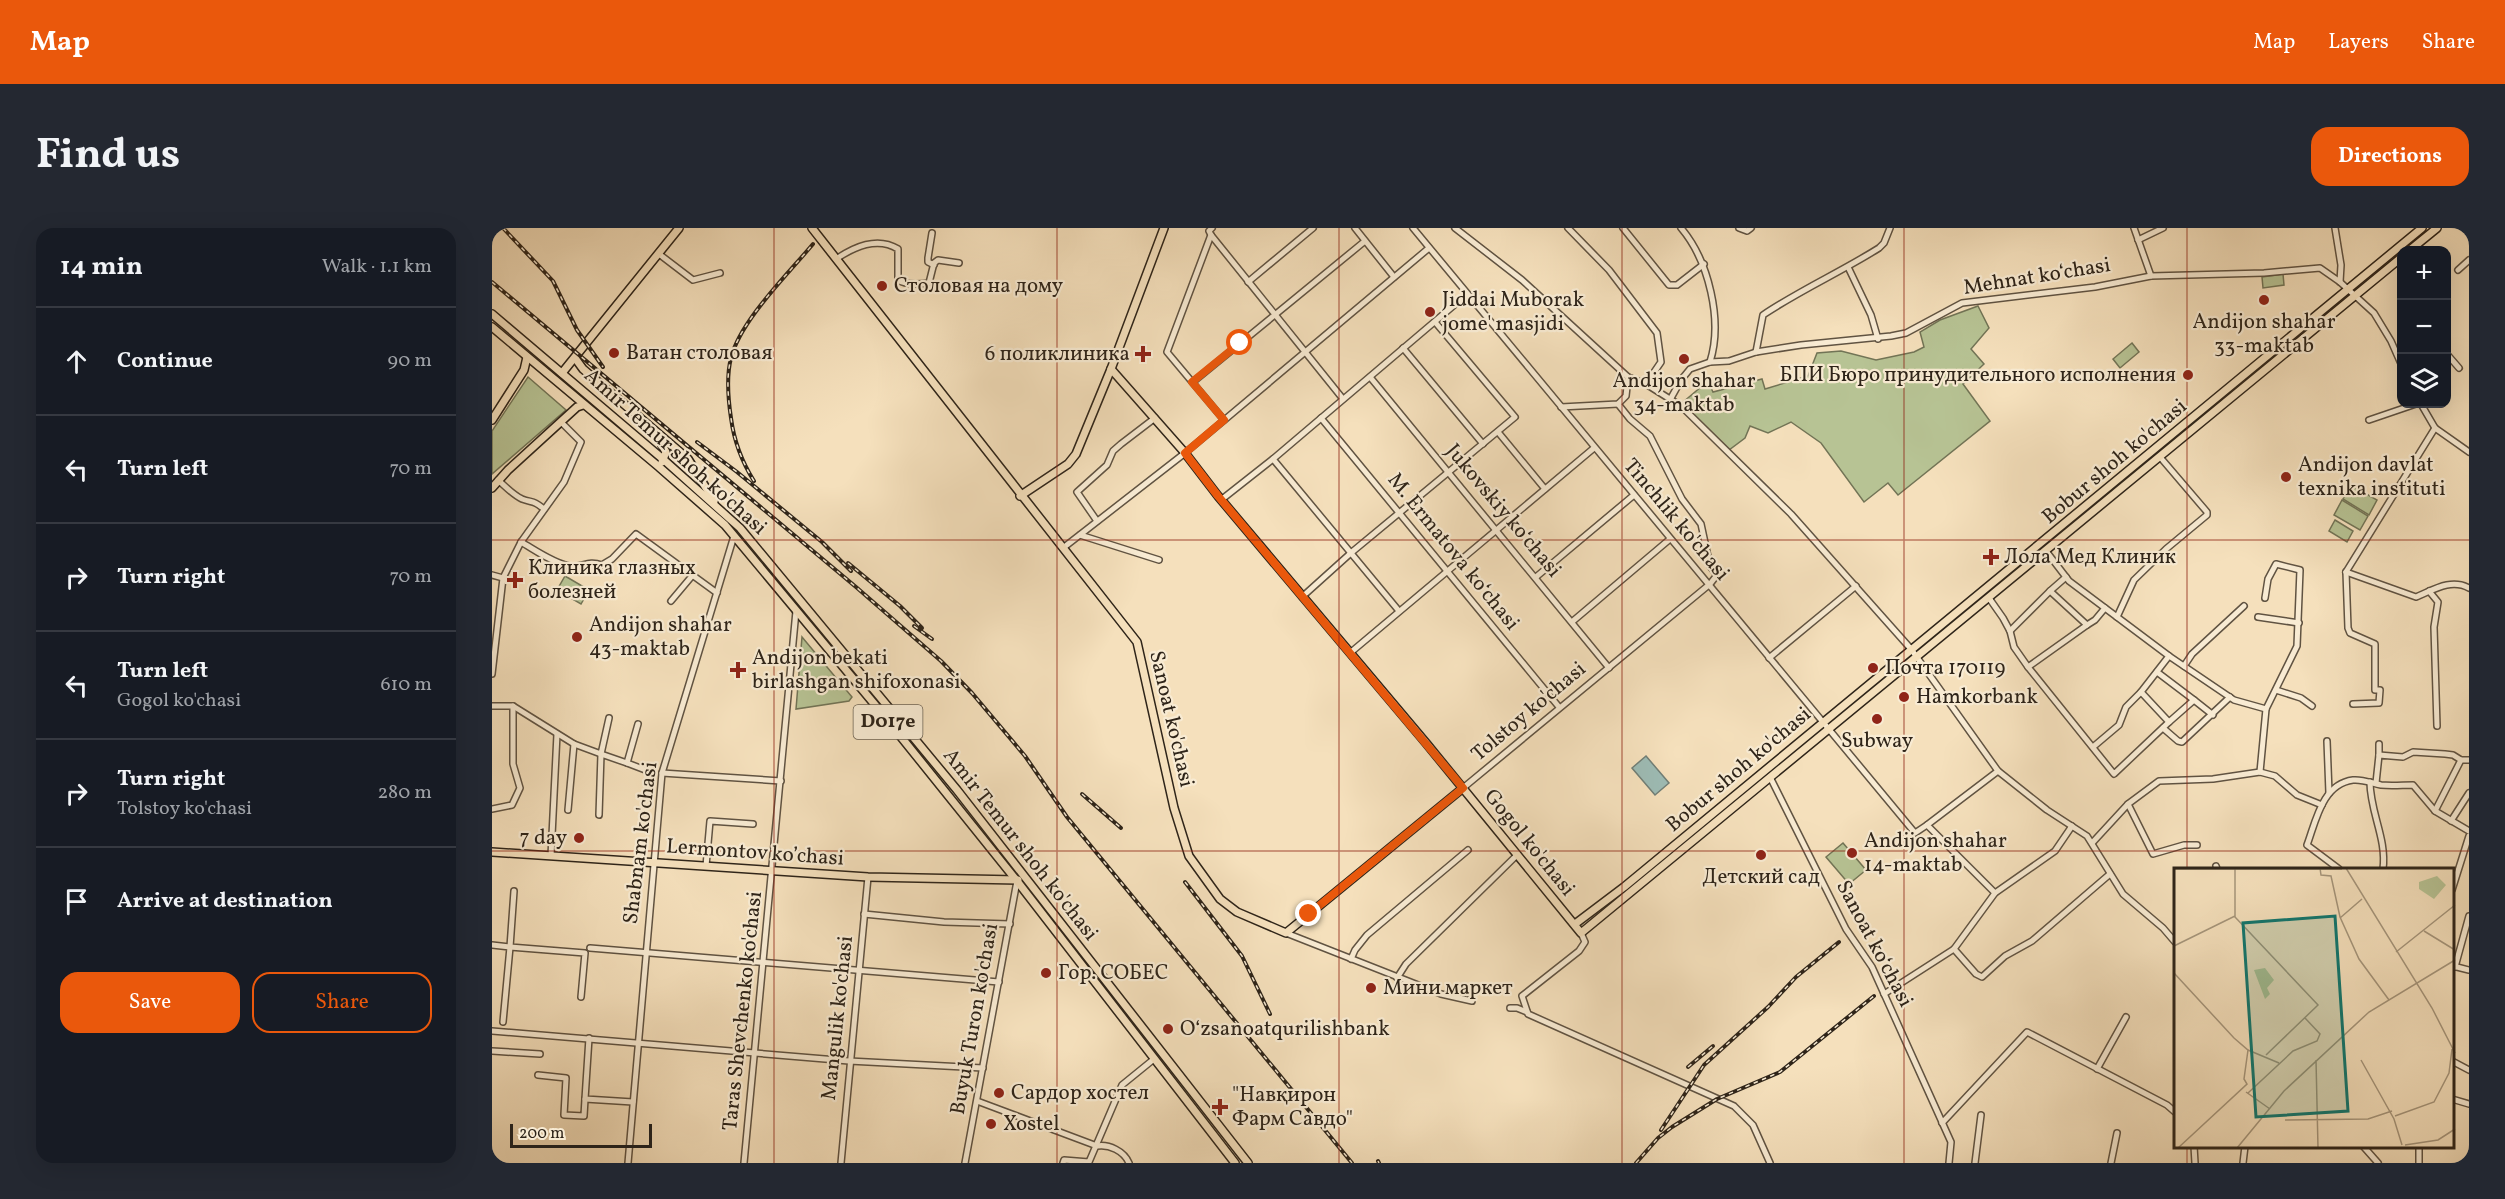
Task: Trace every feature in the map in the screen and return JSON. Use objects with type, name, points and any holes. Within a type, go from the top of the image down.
[{"type":"main road","points":[[562,373],[680,228]]},
{"type":"main road","name":"Sanoat ko'chasi","points":[[812,228],[1020,496],[1137,642],[1174,808],[1189,856],[1220,899],[1237,912],[1286,933]]},
{"type":"main road","points":[[1020,496],[1068,464],[1076,454],[1164,228]]},
{"type":"main road","name":"Bobur shoh ko'chasi","points":[[1575,924],[1624,887],[2422,228]]},
{"type":"main road","points":[[2415,246],[2437,228]]},
{"type":"main road","name":"Bobur shoh ko'chasi","points":[[1581,933],[2397,261]]},
{"type":"main road","name":"Amir Temur shoh ko'chasi","points":[[492,314],[664,460],[740,528],[806,605],[1024,875],[1248,1163]]},
{"type":"main road","name":"Amir Temur shoh ko'chasi","points":[[492,327],[659,467],[734,536],[1017,881],[1235,1163]]},
{"type":"main road","points":[[492,420],[524,370],[527,357]]},
{"type":"main road","points":[[575,358],[578,369],[661,441],[666,452],[659,467]]},
{"type":"main road","points":[[575,358],[583,369],[688,459],[717,506]]},
{"type":"main road","name":"Gogol ko'chasi","points":[[1111,369],[1185,453],[1221,500],[1463,788],[1581,933]]},
{"type":"main road","points":[[492,488],[577,407],[583,405]]},
{"type":"main road","name":"Tolstoy ko'chasi","points":[[1286,933],[1463,788]]},
{"type":"main road","name":"Lermontov ko’chasi","points":[[492,852],[868,877],[1017,881]]},
{"type":"main road","points":[[1644,870],[1650,877]]},
{"type":"main road","points":[[1017,881],[1024,875]]},
{"type":"main road","points":[[1624,887],[1630,894]]},
{"type":"street","points":[[1300,228],[1305,234]]},
{"type":"street","points":[[1248,282],[1313,228]]},
{"type":"street","points":[[1354,228],[1395,277]]},
{"type":"street","name":"Tinchlik ko'chasi","points":[[1413,228],[1466,295],[1710,584],[1915,833],[1928,825]]},
{"type":"street","points":[[1455,228],[1522,280],[1628,377],[1671,398],[1691,415],[1791,514],[1911,649],[1998,771],[2092,842],[2128,900],[2163,928],[2174,941]]},
{"type":"street","points":[[1568,228],[1609,270],[1657,333],[1661,362],[1646,384]]},
{"type":"street","points":[[1623,228],[1668,285],[1677,285],[1704,264]]},
{"type":"street","points":[[1681,228],[1693,242],[1704,264],[1717,329],[1715,348],[1710,362]]},
{"type":"street","points":[[1739,228],[1744,231],[1752,228]]},
{"type":"street","points":[[1756,352],[1763,315],[1803,289],[1848,267],[1884,243],[1890,228]]},
{"type":"street","points":[[2133,228],[2151,276]]},
{"type":"street","points":[[2139,240],[2163,228]]},
{"type":"street","points":[[2335,228],[2341,266],[2340,282]]},
{"type":"street","points":[[1209,230],[1343,399]]},
{"type":"street","points":[[1209,230],[1167,352],[1224,420]]},
{"type":"street","points":[[932,233],[928,262],[934,265]]},
{"type":"street","points":[[1192,382],[1365,241]]},
{"type":"street","points":[[836,259],[864,245],[881,244],[896,247],[897,276],[902,283],[929,283],[934,265],[938,260],[959,262]]},
{"type":"street","points":[[1063,548],[1185,453],[1429,249]]},
{"type":"street","points":[[658,254],[693,280],[720,273]]},
{"type":"street","points":[[2458,270],[2469,261]]},
{"type":"street","points":[[1848,267],[1871,315],[1878,339]]},
{"type":"street","name":"Mehnat koʻchasi","points":[[1671,398],[1690,369],[1710,362],[1729,361],[1756,352],[1801,345],[1878,339],[1906,333],[1962,303],[2095,287],[2151,276],[2264,273],[2320,268],[2340,282],[2374,313],[2397,355]]},
{"type":"street","points":[[1221,500],[1273,459],[1466,295]]},
{"type":"street","points":[[1302,597],[1352,552],[1515,417],[1435,322]]},
{"type":"street","points":[[1403,348],[1483,444]]},
{"type":"street","points":[[2447,354],[2458,368]]},
{"type":"street","name":"Jukovskiy koʻchasi","points":[[1370,377],[1573,621],[1609,668]]},
{"type":"street","points":[[1561,407],[1618,404],[1626,396],[1628,377]]},
{"type":"street","points":[[1618,404],[1630,419],[1650,436],[1682,499],[1701,524],[1710,566],[1717,575],[1710,584]]},
{"type":"street","points":[[2369,420],[2404,408]]},
{"type":"street","points":[[2423,408],[2435,428],[2469,452]]},
{"type":"street","points":[[1097,521],[1077,492],[1107,465],[1113,452],[1121,444],[1155,418]]},
{"type":"street","name":"M. Ermatova koʻchasi","points":[[1321,418],[1559,707]]},
{"type":"street","points":[[492,674],[495,616],[504,579],[521,542],[564,482],[581,442],[561,422]]},
{"type":"street","points":[[2353,704],[2379,704],[2380,690],[2375,690],[2375,644],[2350,633],[2348,628],[2346,572],[2435,428]]},
{"type":"street","points":[[1498,432],[1545,489]]},
{"type":"street","points":[[1350,653],[1594,448]]},
{"type":"street","points":[[2117,617],[2134,580],[2166,549],[2207,515],[2207,512],[2160,457]]},
{"type":"street","points":[[1273,459],[1399,611]]},
{"type":"street","points":[[498,480],[517,496],[533,500],[544,509]]},
{"type":"street","points":[[1536,577],[1634,495]]},
{"type":"street","points":[[521,542],[562,564],[576,566],[592,562],[602,566],[636,534],[717,593]]},
{"type":"street","points":[[1080,535],[1160,560]]},
{"type":"street","name":"Shabnam ko'chasi","points":[[628,1163],[662,773],[734,536]]},
{"type":"street","points":[[1573,621],[1670,539]]},
{"type":"street","points":[[2046,551],[2066,578],[2169,656],[2234,700],[2266,709]]},
{"type":"street","points":[[2260,772],[2266,709],[2297,646],[2299,568],[2276,564],[2268,579],[2265,598]]},
{"type":"street","points":[[2346,572],[2416,597],[2456,583],[2469,588]]},
{"type":"street","points":[[492,575],[504,579]]},
{"type":"street","points":[[671,601],[692,576]]},
{"type":"street","points":[[2010,631],[2066,578]]},
{"type":"street","name":"Tolstoy ko'chasi","points":[[1463,788],[1710,584]]},
{"type":"street","points":[[1769,658],[1856,586]]},
{"type":"street","points":[[2050,591],[2087,625]]},
{"type":"street","points":[[2429,591],[2438,603],[2434,627],[2437,726]]},
{"type":"street","points":[[1989,598],[2010,631],[2014,647],[2028,667],[2114,774],[2194,700]]},
{"type":"street","points":[[2184,666],[2192,654],[2244,606]]},
{"type":"street","points":[[2028,667],[2095,620],[2105,608]]},
{"type":"street","name":"Taras Shevchenko ko'chasi","points":[[744,1163],[774,871],[796,611]]},
{"type":"street","points":[[2258,617],[2299,622]]},
{"type":"street","points":[[2093,747],[2119,725],[2126,707],[2169,656]]},
{"type":"street","points":[[2157,672],[2213,715]]},
{"type":"street","points":[[2276,690],[2301,698],[2312,706]]},
{"type":"street","points":[[2140,692],[2169,722]]},
{"type":"street","points":[[2163,728],[2182,742],[2230,697]]},
{"type":"street","points":[[492,705],[513,706],[574,744],[648,771]]},
{"type":"street","points":[[492,809],[512,805],[520,788],[513,764],[513,706]]},
{"type":"street","points":[[599,814],[601,754],[609,718]]},
{"type":"street","points":[[627,763],[638,724]]},
{"type":"street","points":[[550,856],[557,734]]},
{"type":"street","points":[[2327,741],[2329,794]]},
{"type":"street","points":[[568,810],[574,744]]},
{"type":"street","points":[[2379,744],[2379,755],[2370,797],[2385,856],[2383,868]]},
{"type":"street","points":[[2379,755],[2403,757],[2409,752],[2445,753],[2461,760],[2469,760]]},
{"type":"street","points":[[2435,811],[2461,760]]},
{"type":"street","points":[[1995,893],[1928,825],[1998,771]]},
{"type":"street","points":[[2092,842],[2128,804],[2159,781],[2213,779],[2260,772],[2274,776],[2297,795],[2322,805]]},
{"type":"street","points":[[662,773],[781,781]]},
{"type":"street","name":"Sanoat koʻchasi","points":[[1770,777],[1846,929],[1872,967],[1951,1142],[1949,1163]]},
{"type":"street","points":[[2339,868],[2307,845],[2322,805],[2329,794],[2347,782],[2414,785],[2435,811],[2469,831]]},
{"type":"street","points":[[2451,821],[2469,793]]},
{"type":"street","points":[[2128,804],[2153,854],[2184,845],[2197,845]]},
{"type":"street","points":[[706,866],[710,821],[753,824]]},
{"type":"street","points":[[1884,994],[1954,949],[1995,893],[2055,850],[2072,826]]},
{"type":"street","points":[[2454,884],[2469,836]]},
{"type":"street","points":[[1351,959],[1367,935],[1468,850]]},
{"type":"street","points":[[1397,978],[1406,964],[1517,855]]},
{"type":"street","points":[[1954,949],[1982,977],[2005,956],[2032,941],[2110,874]]},
{"type":"street","name":"Mangulik ko'chasi","points":[[841,1163],[868,877]]},
{"type":"street","name":"Buyuk Turon ko'chasi","points":[[965,1163],[1017,881]]},
{"type":"street","points":[[503,1022],[514,891]]},
{"type":"street","points":[[864,914],[944,922],[1010,924]]},
{"type":"street","points":[[2469,916],[2454,967],[2469,970]]},
{"type":"street","name":"Sanoat ko'chasi","points":[[1286,933],[1448,997],[1472,1001]]},
{"type":"street","points":[[1527,1012],[1522,996],[1579,951],[1585,942],[1581,933]]},
{"type":"street","points":[[492,945],[585,953],[581,997]]},
{"type":"street","points":[[590,948],[999,982]]},
{"type":"street","points":[[1510,1008],[1527,1012],[1555,1027],[1734,1106],[1753,1125],[1770,1163]]},
{"type":"street","points":[[2097,1069],[2126,1017]]},
{"type":"street","points":[[492,1031],[849,1061],[983,1068]]},
{"type":"street","points":[[1942,1123],[2027,1032],[2167,1105],[2174,1111]]},
{"type":"street","points":[[538,1075],[566,1078],[564,1115],[584,1116],[589,1038]]},
{"type":"street","points":[[492,1051],[540,1054]]},
{"type":"street","points":[[1063,1163],[1064,1160],[1088,1163],[1122,1084],[1154,1059]]},
{"type":"street","points":[[2454,1062],[2469,1070]]},
{"type":"street","points":[[585,1099],[633,1102]]},
{"type":"street","points":[[2454,1100],[2469,1104]]},
{"type":"street","points":[[977,1101],[1096,1146],[1103,1145],[1121,1152],[1129,1163]]},
{"type":"street","points":[[1975,1163],[1981,1115]]},
{"type":"street","points":[[2111,1163],[2117,1132]]},
{"type":"street","points":[[2194,1148],[2195,1163]]},
{"type":"street","points":[[2243,1163],[2245,1148]]},
{"type":"street","points":[[2364,1148],[2378,1163]]},
{"type":"green space","points":[[2283,274],[2284,285],[2263,288],[2262,277]]},
{"type":"green space","points":[[1978,306],[1989,328],[1971,349],[1984,364],[1963,384],[1990,421],[1898,495],[1888,483],[1864,502],[1821,443],[1791,422],[1768,433],[1750,426],[1745,438],[1729,450],[1682,403],[1708,381],[1713,392],[1762,379],[1765,389],[1808,376],[1817,353],[1841,351],[1876,360],[1914,352],[1924,347],[1920,332],[1940,320]]},
{"type":"green space","points":[[2132,343],[2139,352],[2120,368],[2113,359]]},
{"type":"green space","points":[[528,377],[566,410],[492,474],[492,431]]},
{"type":"green space","points":[[2351,485],[2377,500],[2369,515],[2343,499]]},
{"type":"green space","points":[[2342,500],[2368,516],[2360,530],[2334,515]]},
{"type":"green space","points":[[2335,520],[2353,531],[2347,542],[2329,531]]},
{"type":"green space","points":[[565,576],[589,590],[581,604],[557,590]]},
{"type":"green space","points":[[802,637],[852,697],[849,701],[796,709]]},
{"type":"green space","points":[[1843,843],[1866,870],[1849,884],[1826,857]]},
{"type":"water","points":[[1646,756],[1669,783],[1655,795],[1632,768]]},
{"type":"railway","points":[[503,228],[553,281],[577,330],[603,367]]},
{"type":"railway","points":[[754,481],[739,451],[732,427],[728,388],[731,358],[736,344],[754,314],[813,244]]},
{"type":"railway","points":[[492,282],[941,661],[972,693],[1025,756],[1067,817],[1352,1163]]},
{"type":"railway","points":[[697,442],[822,542],[851,571]]},
{"type":"railway","points":[[848,563],[900,606],[922,628]]},
{"type":"railway","points":[[914,626],[932,639]]},
{"type":"railway","points":[[1082,794],[1121,828]]},
{"type":"railway","points":[[1185,882],[1242,956],[1270,1014]]},
{"type":"railway","points":[[1661,1130],[1704,1065],[1768,1007],[1796,977],[1839,942]]},
{"type":"railway","points":[[1636,1163],[1658,1138],[1672,1127],[1717,1099],[1780,1072],[1874,996]]},
{"type":"railway","points":[[1688,1067],[1713,1046]]},
{"type":"place","name":"Столовая на дому","points":[[882,286]]},
{"type":"place","name":"Andijon shahar 33-maktab","points":[[2264,300]]},
{"type":"place","name":"Jiddai Muborak jome' masjidi","points":[[1430,312]]},
{"type":"place","name":"Ватан столовая","points":[[614,353]]},
{"type":"place","name":"6 поликлиника","points":[[1143,354]]},
{"type":"place","name":"Andijon shahar 34-maktab","points":[[1684,359]]},
{"type":"place","name":"БПИ Бюро принудительного исполнения","points":[[2188,375]]},
{"type":"place","name":"Andijon davlat texnika instituti","points":[[2286,477]]},
{"type":"place","name":"Лола Мед Клиник","points":[[1991,557]]},
{"type":"place","name":"Клиника глазных болезней","points":[[515,580]]},
{"type":"place","name":"Andijon shahar 43-maktab","points":[[577,637]]},
{"type":"place","name":"Почта 170119","points":[[1873,668]]},
{"type":"place","name":"Аndijon bekati birlashgan shifoxonasi","points":[[738,670]]},
{"type":"place","name":"Hamkorbank","points":[[1904,697]]},
{"type":"place","name":"Subway","points":[[1877,719]]},
{"type":"place","name":"7 day","points":[[579,838]]},
{"type":"place","name":"Andijon shahar 14-maktab","points":[[1852,853]]},
{"type":"place","name":"Детский сад","points":[[1761,855]]},
{"type":"place","name":"Гор. СОБЕС","points":[[1046,973]]},
{"type":"place","name":"Мини маркет","points":[[1371,988]]},
{"type":"place","name":"Oʻzsanoatqurilishbank","points":[[1168,1029]]},
{"type":"place","name":"Сардор хостел","points":[[999,1093]]},
{"type":"place","name":"\"Навқирон Фарм Савдо\"","points":[[1220,1107]]},
{"type":"place","name":"Xostel","points":[[991,1124]]},
{"type":"route","points":[[1240,343],[1192,382],[1224,420],[1185,453],[1218,496],[1463,788],[1309,914]]}]
